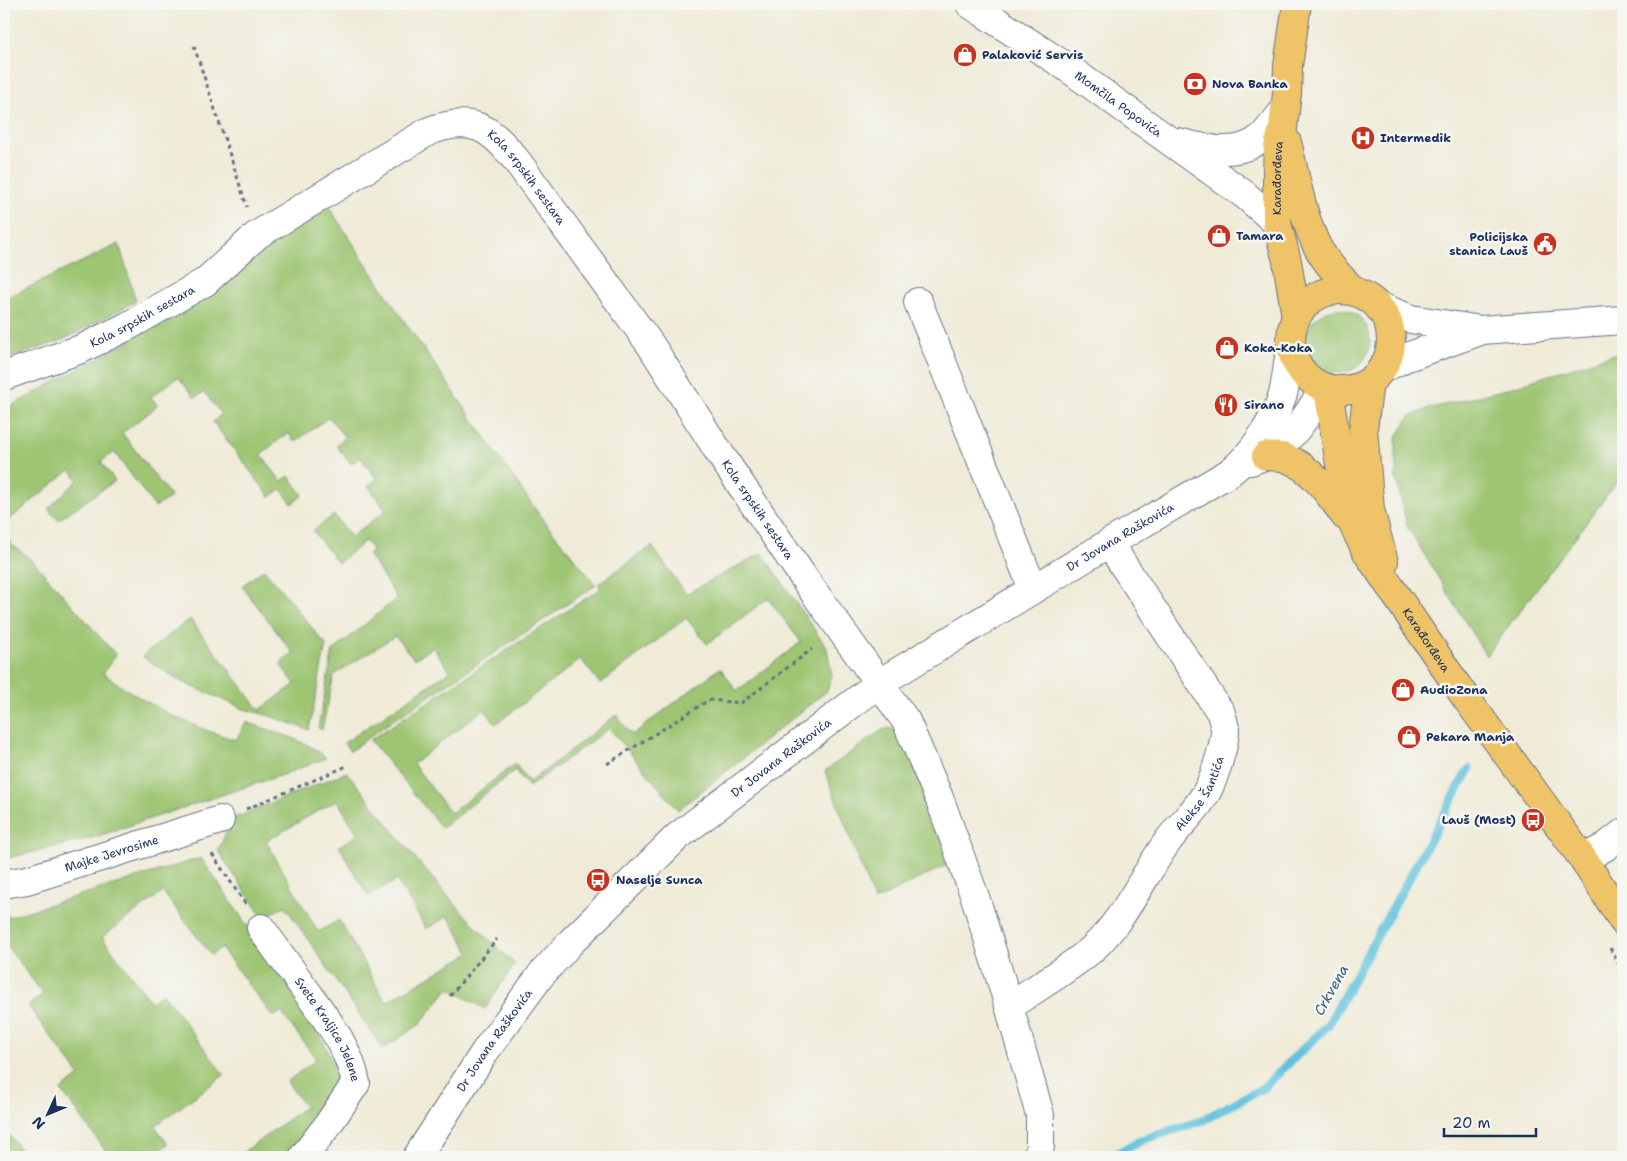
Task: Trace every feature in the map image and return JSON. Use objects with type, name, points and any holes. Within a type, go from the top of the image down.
[{"type":"main road","name":"Karađorđeva","points":[[1296,316],[1287,261],[1277,223],[1277,171],[1278,147],[1284,119],[1288,66],[1298,4]]},
{"type":"main road","name":"Karađorđeva","points":[[1284,119],[1308,222],[1317,246],[1335,272],[1354,291]]},
{"type":"main road","points":[[1339,290],[1354,291],[1378,306],[1386,318],[1390,332],[1391,347],[1386,362],[1375,376],[1350,389],[1326,388],[1313,382],[1304,374],[1296,363],[1291,344],[1291,334],[1296,316],[1302,307],[1319,295],[1339,290]]},
{"type":"main road","name":"Karađorđeva","points":[[1375,376],[1363,429],[1370,510],[1392,590]]},
{"type":"main road","name":"Karađorđeva","points":[[1326,388],[1347,508],[1368,554],[1458,688],[1584,859],[1623,920]]},
{"type":"main road","points":[[1266,456],[1284,458],[1300,466],[1323,486],[1355,529]]},
{"type":"street","name":"Momčila Popovića","points":[[970,4],[1066,66],[1245,195],[1277,223]]},
{"type":"street","name":"Momčila Popovića","points":[[1164,138],[1220,151],[1236,149],[1262,137],[1284,119]]},
{"type":"street","name":"Kola srpskih sestara","points":[[4,376],[81,349],[128,326],[205,282],[257,235],[429,131],[455,123],[474,125],[494,136],[517,161],[650,344],[722,457],[878,684]]},
{"type":"street","points":[[918,302],[1033,589]]},
{"type":"street","points":[[1378,306],[1410,319],[1481,330],[1623,320]]},
{"type":"street","points":[[1375,376],[1407,357],[1481,330]]},
{"type":"street","name":"Dr Jovana Raškovića","points":[[1240,465],[1271,420],[1283,394],[1291,344]]},
{"type":"street","name":"Dr Jovana Raškovića","points":[[417,1157],[486,1050],[541,975],[570,943],[677,837],[878,684],[1240,465],[1266,456],[1289,439],[1326,388]]},
{"type":"street","name":"Alekse Šantića","points":[[1009,1006],[1092,949],[1112,927],[1131,902],[1168,842],[1204,798],[1223,743],[1225,728],[1221,713],[1110,542]]},
{"type":"street","points":[[878,684],[906,721],[940,800],[976,900],[1040,1114],[1038,1157]]},
{"type":"street","name":"Majke Jevrosime","points":[[4,884],[27,880],[207,824]]},
{"type":"street","points":[[1584,859],[1623,834]]},
{"type":"street","name":"Svete Kraljice Jelene","points":[[261,928],[331,1025],[345,1047],[353,1066],[356,1083],[303,1157]]},
{"type":"path","points":[[194,46],[257,235]]},
{"type":"path","points":[[607,764],[709,700],[741,703],[812,649]]},
{"type":"path","points":[[261,928],[207,824],[347,766]]},
{"type":"path","points":[[450,996],[497,939]]},
{"type":"green space","points":[[325,201],[398,312],[540,516],[596,585],[350,751],[344,743],[450,671],[433,647],[414,659],[395,636],[334,675],[322,730],[318,728],[333,651],[397,598],[368,554],[373,550],[365,541],[338,563],[313,531],[334,515],[351,537],[386,510],[368,486],[377,479],[360,457],[351,464],[336,445],[345,438],[329,417],[295,442],[288,433],[261,454],[281,481],[289,476],[303,495],[292,504],[281,489],[270,497],[213,422],[221,414],[204,392],[195,398],[178,377],[151,397],[157,405],[150,412],[122,433],[171,497],[155,507],[114,452],[101,462],[115,481],[58,520],[48,509],[78,480],[70,470],[4,524],[4,410],[122,345],[178,310]]},
{"type":"green space","points":[[119,244],[136,301],[63,340],[4,360],[4,299]]},
{"type":"green space","points":[[1332,309],[1344,309],[1361,318],[1368,329],[1370,341],[1368,353],[1361,364],[1344,373],[1332,373],[1320,368],[1311,359],[1306,347],[1306,335],[1311,323],[1320,314]]},
{"type":"green space","points":[[1623,351],[1623,474],[1486,656],[1407,526],[1396,478],[1396,439],[1409,417],[1427,409],[1506,389]]},
{"type":"green space","points":[[4,532],[11,544],[33,561],[116,655],[103,673],[118,684],[150,704],[201,728],[236,740],[246,722],[300,741],[326,758],[285,774],[92,838],[4,859]]},
{"type":"green space","points":[[652,546],[686,594],[762,553],[827,648],[832,676],[827,691],[678,810],[609,728],[529,787],[515,770],[442,828],[370,740],[600,589],[599,583]],"holes":[[[768,598],[801,642],[737,691],[720,668],[632,735],[616,715],[530,782],[515,764],[451,813],[413,764],[484,709],[496,724],[581,659],[600,684],[686,618],[707,644]]]},
{"type":"green space","points":[[264,569],[326,645],[309,730],[244,709],[182,682],[143,657],[190,619],[260,710],[295,684],[280,664],[293,653],[242,586]]},
{"type":"green space","points":[[889,728],[900,733],[953,862],[874,901],[825,771],[882,730]]},
{"type":"green space","points":[[347,772],[448,896],[515,964],[485,1009],[449,988],[419,1025],[383,1049],[285,906],[263,918],[218,851],[232,819]],"holes":[[[337,800],[358,835],[339,846],[368,896],[397,880],[426,929],[448,916],[470,953],[386,1002],[339,920],[318,932],[266,841]]]},
{"type":"green space","points":[[201,858],[317,1028],[341,1079],[325,1111],[286,1157],[237,1157],[305,1107],[287,1082],[316,1059],[281,1012],[273,1017],[221,948],[211,955],[163,892],[102,937],[151,1002],[163,993],[224,1075],[155,1126],[168,1144],[150,1157],[110,1157],[61,1090],[80,1076],[28,1006],[43,994],[4,942],[4,913],[9,917]]},
{"type":"green space","points":[[4,1128],[26,1157],[4,1157]]},
{"type":"waterway","name":"Crkvena","points":[[1110,1157],[1142,1140],[1201,1121],[1263,1088],[1328,1025],[1469,769]]},
{"type":"place","name":"Palaković Servis","points":[[965,55]]},
{"type":"place","name":"Nova Banka","points":[[1195,84]]},
{"type":"place","name":"Intermedik","points":[[1363,138]]},
{"type":"place","name":"Tamara","points":[[1219,236]]},
{"type":"place","name":"Policijska stanica Lauš","points":[[1545,244]]},
{"type":"place","name":"Koka-Koka","points":[[1227,348]]},
{"type":"place","name":"Sirano","points":[[1226,405]]},
{"type":"place","name":"AudioZona","points":[[1403,690]]},
{"type":"place","name":"Pekara Manja","points":[[1409,737]]},
{"type":"place","name":"Lauš (Most)","points":[[1533,820]]},
{"type":"place","name":"Naselje Sunca","points":[[598,880]]}]
